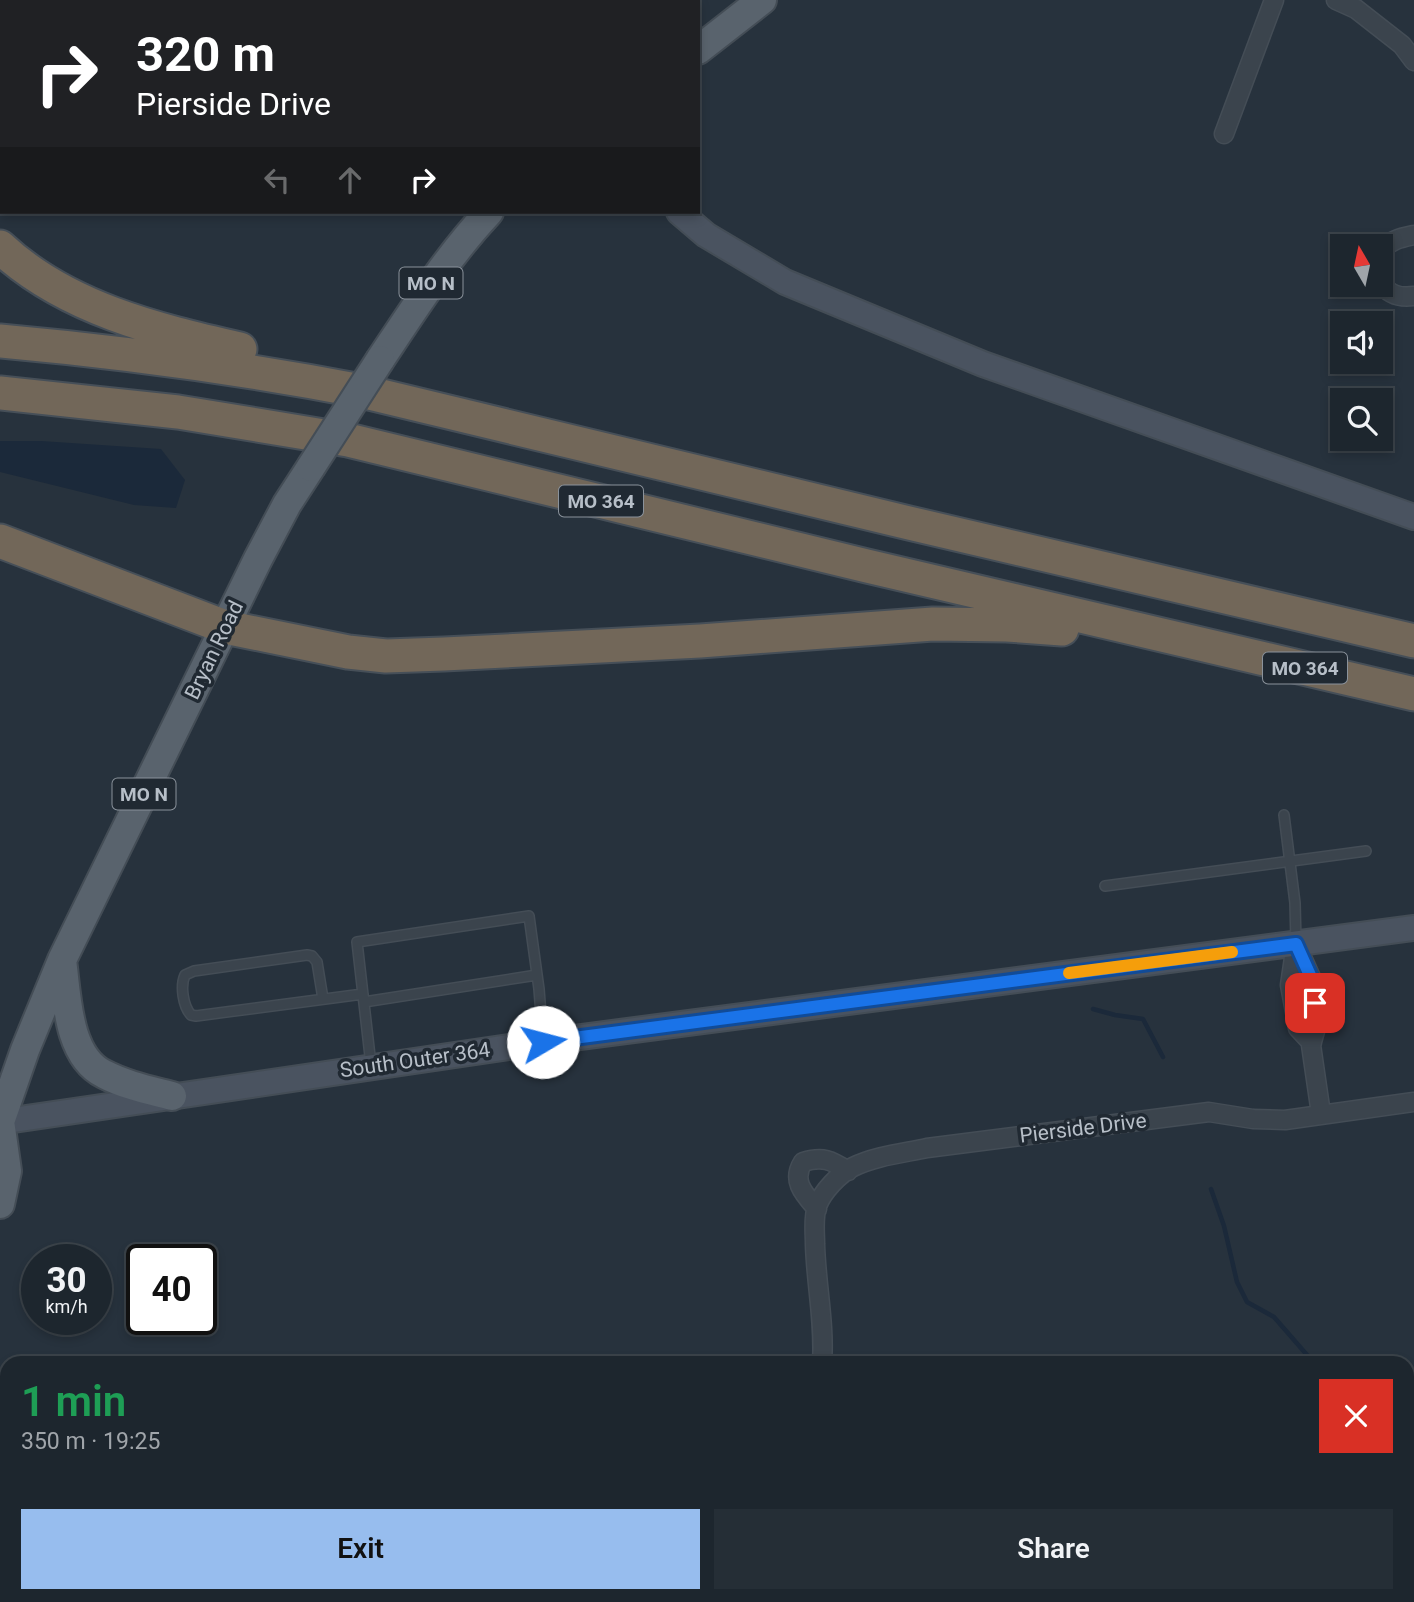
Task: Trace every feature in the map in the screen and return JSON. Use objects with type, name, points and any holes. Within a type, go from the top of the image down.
[{"type":"highway","points":[[0,247],[50,283],[109,312],[147,326],[332,372],[450,412]]},
{"type":"highway","name":"MO 364","points":[[0,341],[226,367],[361,391],[721,479],[1414,641]]},
{"type":"highway","name":"MO 364","points":[[0,393],[178,412],[348,440],[854,563],[1414,694]]},
{"type":"highway","points":[[0,541],[225,627],[348,652],[386,656],[700,642],[957,624],[1044,627],[1197,643]]},
{"type":"main road","points":[[700,48],[762,0]]},
{"type":"main road","name":"Bryan Road","points":[[0,1122],[62,960],[274,529],[311,467],[443,266],[487,214]]},
{"type":"main road","points":[[62,960],[71,1020],[78,1047],[88,1063],[121,1082],[172,1096]]},
{"type":"main road","points":[[0,1122],[7,1171],[0,1204]]},
{"type":"street","points":[[1224,134],[1274,0]]},
{"type":"street","points":[[1335,0],[1356,9],[1402,45],[1414,61]]},
{"type":"street","points":[[680,214],[706,235],[785,282],[971,359],[1414,517]]},
{"type":"street","points":[[1393,241],[1414,235]]},
{"type":"street","points":[[1393,294],[1399,297],[1414,296]]},
{"type":"street","name":"South Outer 364","points":[[0,1122],[543,1042],[1414,928]]},
{"type":"street","points":[[1296,944],[1313,982],[1317,1024],[1312,1043],[1321,1114]]},
{"type":"street","name":"Pierside Drive","points":[[817,1209],[832,1184],[852,1167],[927,1148],[1209,1112],[1254,1119],[1285,1120],[1414,1102]]},
{"type":"street","points":[[823,1356],[824,1342],[816,1254],[817,1209],[805,1195],[798,1171],[803,1162],[816,1158],[835,1163],[848,1171]]},
{"type":"lane","points":[[1283,815],[1295,903],[1296,944]]},
{"type":"lane","points":[[1105,886],[1366,850]]},
{"type":"lane","points":[[372,1066],[357,942],[529,916],[543,1042]]},
{"type":"lane","points":[[323,999],[317,962],[307,956],[194,971],[185,975],[182,983],[187,1012],[196,1016],[537,975]]},
{"type":"water","points":[[0,441],[161,449],[185,480],[176,508],[134,505],[0,472]]},
{"type":"waterway","points":[[1093,1009],[1143,1019],[1163,1057]]},
{"type":"waterway","points":[[1211,1189],[1224,1226],[1237,1282],[1247,1302],[1274,1317],[1308,1356]]},
{"type":"slow traffic","points":[[1069,973],[1232,952]]},
{"type":"route","points":[[543,1042],[1296,944],[1313,982],[1315,1003]]}]
